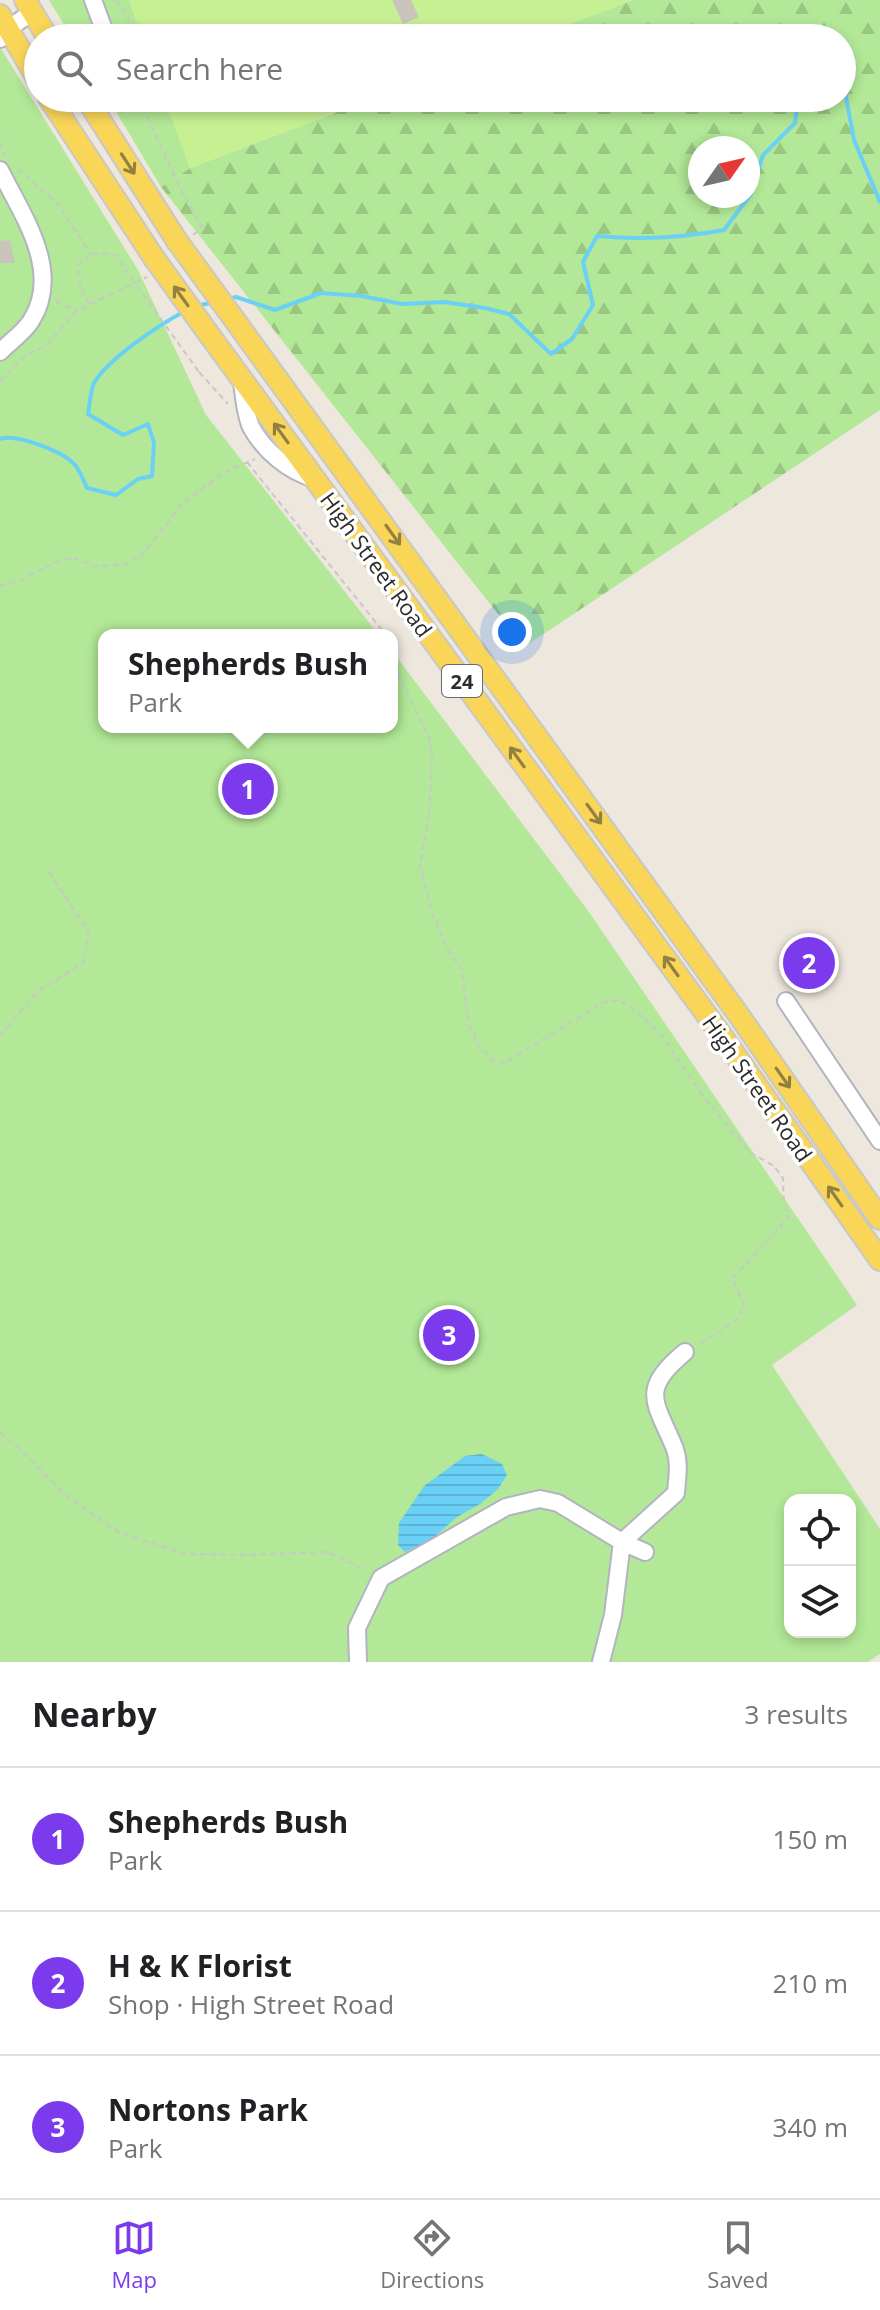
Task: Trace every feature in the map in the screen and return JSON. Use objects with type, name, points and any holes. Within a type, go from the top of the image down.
[{"type":"main road","points":[[28,6],[39,24]]},
{"type":"main road","points":[[3,28],[24,59]]},
{"type":"main road","name":"High Street Road","points":[[58,112],[154,265],[208,333],[717,1029],[880,1260]]},
{"type":"main road","name":"High Street Road","points":[[96,112],[185,238],[231,315],[738,1014],[880,1219]]},
{"type":"main road","points":[[717,1029],[738,1014]]},
{"type":"lane","points":[[93,0],[102,24]]},
{"type":"lane","points":[[3,28],[28,6]]},
{"type":"lane","points":[[0,352],[31,321],[42,294],[41,256],[5,166]]},
{"type":"lane","points":[[241,378],[250,425],[272,453],[293,472],[315,479]]},
{"type":"lane","points":[[786,1001],[880,1141]]},
{"type":"lane","points":[[601,1662],[613,1615],[622,1542],[676,1493],[678,1460],[654,1401],[657,1382],[664,1370],[685,1352]]},
{"type":"lane","points":[[358,1662],[357,1628],[381,1578],[506,1507],[540,1499],[558,1503],[622,1542],[645,1552]]},
{"type":"path","points":[[116,0],[130,24]]},
{"type":"path","points":[[145,112],[179,186],[202,227],[185,238]]},
{"type":"path","points":[[0,143],[5,166]]},
{"type":"path","points":[[18,169],[58,204],[91,255]]},
{"type":"path","points":[[89,305],[81,288],[77,267],[86,257],[101,251],[117,256],[199,372],[230,406]]},
{"type":"path","points":[[0,381],[23,357],[47,345],[76,311],[154,265]]},
{"type":"path","points":[[42,294],[76,311]]},
{"type":"path","points":[[0,586],[23,579],[60,560],[73,558],[95,566],[124,565],[142,555],[182,504],[223,473],[272,453]]},
{"type":"path","points":[[247,462],[381,629]]},
{"type":"path","points":[[398,670],[429,737],[432,758],[429,817],[420,865],[432,913],[448,950],[462,970],[468,1022],[479,1046],[494,1061],[504,1063],[605,1002],[618,1000],[633,1008],[662,1036],[700,1092],[749,1152],[774,1166],[783,1178],[784,1205],[789,1217],[732,1279],[744,1304],[738,1319],[685,1352]]},
{"type":"path","points":[[0,1036],[37,992],[83,963],[89,933],[48,870]]},
{"type":"path","points":[[0,1433],[69,1498],[120,1533],[186,1554],[327,1552],[381,1578]]},
{"type":"green space","points":[[49,0],[129,0],[138,24],[64,24]]},
{"type":"green space","points":[[129,0],[633,0],[569,24],[138,24]]},
{"type":"green space","points":[[633,0],[880,0],[880,410],[524,647],[161,187],[190,168],[337,112],[856,112],[856,24],[569,24]]},
{"type":"green space","points":[[0,47],[24,86],[24,112],[40,112],[138,270],[206,415],[374,629],[98,629],[98,733],[398,733],[398,659],[589,912],[857,1305],[772,1365],[880,1529],[880,1654],[868,1662],[0,1662]]},
{"type":"green space","points":[[116,112],[170,112],[190,168],[161,187]]},
{"type":"green space","points":[[169,112],[337,112],[190,168]]},
{"type":"water","points":[[482,1454],[502,1464],[507,1475],[498,1489],[457,1517],[432,1539],[405,1552],[398,1545],[399,1523],[424,1486],[465,1456]]},
{"type":"building","points":[[392,0],[411,0],[419,17],[403,24]]},
{"type":"building","points":[[10,240],[15,263],[0,263],[0,241]]},
{"type":"waterway","points":[[228,299],[236,297],[275,310],[321,293],[362,296],[402,304],[444,302],[485,308],[509,314],[551,354],[572,339],[593,305],[583,262],[597,236],[661,238],[724,230],[751,194],[763,155],[795,123],[796,112]]},
{"type":"waterway","points":[[849,112],[854,140],[880,202]]},
{"type":"waterway","points":[[196,306],[215,302]]},
{"type":"waterway","points":[[0,439],[28,441],[61,455],[75,465],[87,488],[116,495],[138,479],[152,476],[154,443],[148,424],[123,435],[88,414],[92,390],[101,373],[111,363],[149,333],[185,311]]},
{"type":"place","name":"Shepherds Bush","points":[[248,789]]},
{"type":"place","name":"H & K Florist","points":[[809,963]]},
{"type":"place","name":"Nortons Park","points":[[449,1335]]}]
